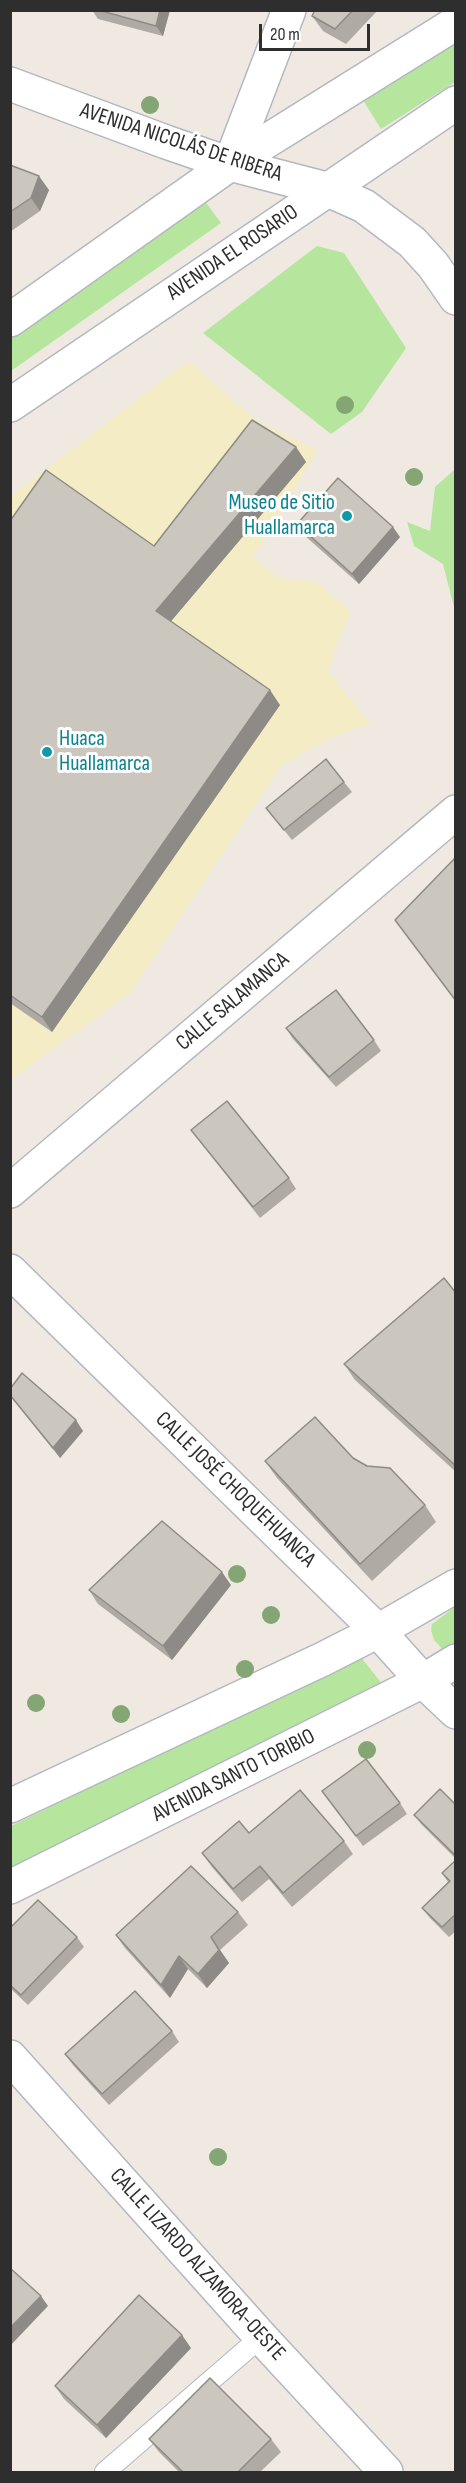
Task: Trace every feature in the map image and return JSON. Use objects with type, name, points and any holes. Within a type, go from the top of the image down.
[{"type":"street","points":[[230,164],[289,10]]},
{"type":"street","points":[[10,320],[230,164],[456,23]]},
{"type":"street","name":"AVENIDA NICOLÁS DE RIBERA","points":[[10,84],[230,164],[327,189],[364,206],[412,242],[433,265],[456,298]]},
{"type":"street","name":"AVENIDA EL ROSARIO","points":[[10,405],[456,103]]},
{"type":"street","name":"CALLE SALAMANCA","points":[[10,1191],[456,812]]},
{"type":"street","name":"CALLE JOSÉ CHOQUEHUANCA","points":[[10,1271],[378,1631],[423,1681],[456,1712]]},
{"type":"street","points":[[10,1806],[323,1659],[378,1631],[456,1586]]},
{"type":"street","name":"AVENIDA SANTO TORIBIO","points":[[10,1887],[423,1681],[456,1661]]},
{"type":"street","name":"CALLE LIZARDO ALZAMORA-OESTE","points":[[10,2057],[261,2337],[386,2472]]},
{"type":"lane","points":[[105,2472],[261,2337]]},
{"type":"green space","points":[[455,36],[455,82],[381,129],[361,97]]},
{"type":"green space","points":[[204,200],[221,223],[11,371],[11,336]]},
{"type":"green space","points":[[317,246],[344,253],[406,348],[362,412],[331,434],[203,333]]},
{"type":"green space","points":[[456,470],[455,611],[443,564],[414,546],[407,522],[430,531],[435,487]]},
{"type":"green space","points":[[455,1607],[455,1652],[444,1651],[434,1640],[432,1624]]},
{"type":"green space","points":[[360,1656],[383,1685],[11,1868],[11,1826]]},
{"type":"sand","points":[[188,361],[257,421],[318,450],[253,557],[276,577],[317,582],[350,611],[328,671],[370,724],[332,737],[281,766],[131,992],[11,1080],[11,496]]},
{"type":"building","points":[[98,10],[160,10],[156,26]]},
{"type":"building","points":[[315,10],[353,10],[335,29],[312,16]]},
{"type":"building","points":[[10,165],[39,176],[31,198],[10,212]]},
{"type":"building","points":[[252,420],[296,447],[156,611],[270,690],[42,1017],[10,995],[10,521],[46,470],[154,546]]},
{"type":"building","points":[[338,478],[393,527],[352,574],[297,524]]},
{"type":"building","points":[[326,759],[344,782],[284,830],[266,808]]},
{"type":"building","points":[[456,857],[456,1001],[395,920]]},
{"type":"building","points":[[336,990],[374,1040],[329,1077],[286,1028]]},
{"type":"building","points":[[227,1101],[289,1178],[253,1207],[191,1130]]},
{"type":"building","points":[[444,1278],[456,1293],[456,1466],[344,1364]]},
{"type":"building","points":[[22,1373],[76,1420],[53,1448],[10,1395],[10,1389]]},
{"type":"building","points":[[315,1417],[353,1458],[367,1466],[390,1468],[425,1505],[360,1564],[265,1461]]},
{"type":"building","points":[[162,1521],[222,1572],[163,1646],[89,1590]]},
{"type":"building","points":[[366,1759],[400,1803],[356,1836],[322,1791]]},
{"type":"building","points":[[440,1789],[456,1805],[456,1856],[414,1815]]},
{"type":"building","points":[[300,1790],[344,1841],[283,1893],[260,1866],[233,1889],[202,1853],[239,1821],[249,1833]]},
{"type":"building","points":[[456,1860],[456,1914],[442,1927],[422,1908],[450,1881],[442,1873]]},
{"type":"building","points":[[191,1866],[238,1912],[211,1937],[219,1950],[198,1974],[179,1956],[161,1985],[116,1935]]},
{"type":"building","points":[[38,1900],[77,1937],[21,1995],[10,1985],[10,1928]]},
{"type":"building","points":[[135,1991],[172,2031],[102,2094],[65,2054]]},
{"type":"building","points":[[10,2268],[41,2296],[10,2328]]},
{"type":"building","points":[[139,2295],[182,2335],[97,2425],[55,2386]]},
{"type":"building","points":[[210,2378],[271,2439],[238,2472],[183,2472],[149,2439]]},
{"type":"place","name":"Museo de Sitio Huallamarca","points":[[347,516]]},
{"type":"place","name":"Huaca Huallamarca","points":[[47,752]]}]
